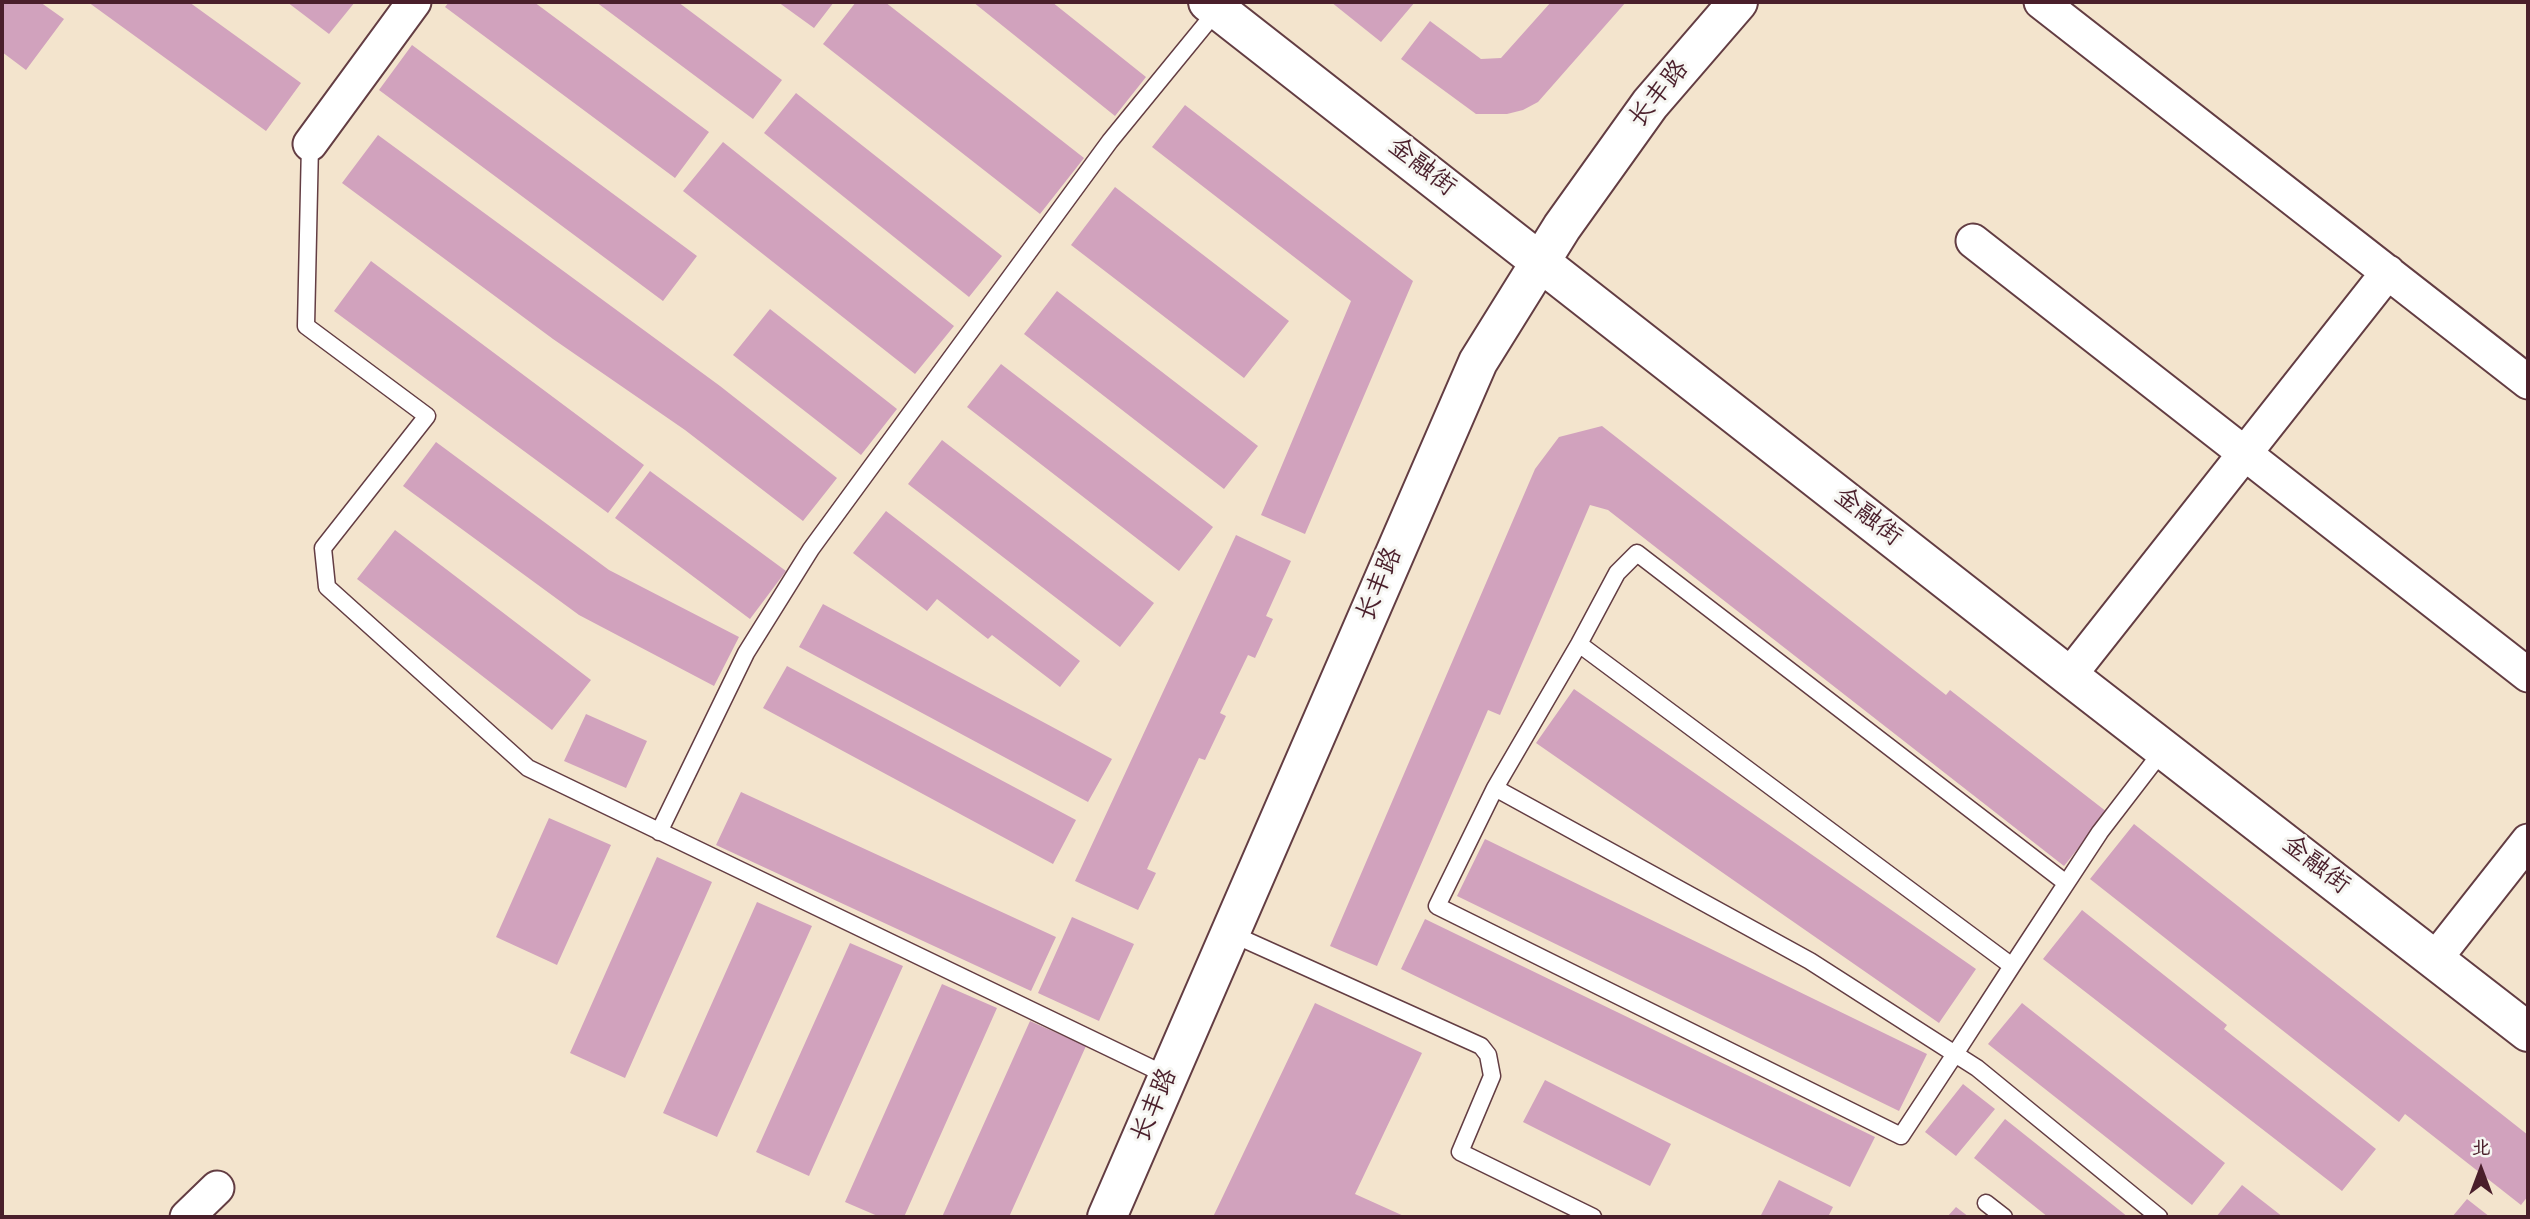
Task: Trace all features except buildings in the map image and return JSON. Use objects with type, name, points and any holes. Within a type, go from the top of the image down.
[{"type":"street","points":[[310,144],[414,2]]},
{"type":"street","name":"长丰路","points":[[1107,1217],[1478,362],[1541,262],[1650,104],[1738,2]]},
{"type":"street","points":[[2041,2],[2528,382]]},
{"type":"street","name":"金融街","points":[[1213,5],[2069,677],[2528,1032]]},
{"type":"street","points":[[1973,241],[2528,674]]},
{"type":"street","points":[[2069,677],[2388,272]]},
{"type":"street","points":[[2435,959],[2528,841]]},
{"type":"street","points":[[187,1217],[218,1188]]},
{"type":"lane","points":[[659,832],[746,653],[811,549],[1213,5]]},
{"type":"lane","points":[[310,144],[306,326],[427,416],[323,548],[327,587],[528,768],[1168,1076]]},
{"type":"lane","points":[[2066,883],[1637,553],[1617,573],[1495,788],[1437,906],[1901,1136],[2100,832],[2164,750]]},
{"type":"lane","points":[[1579,644],[2012,966]]},
{"type":"lane","points":[[1495,788],[1810,961],[1977,1068],[2159,1217]]},
{"type":"lane","points":[[1230,933],[1481,1046],[1488,1055],[1492,1076],[1460,1152],[1592,1217]]},
{"type":"lane","points":[[1986,1203],[2004,1217]]}]
